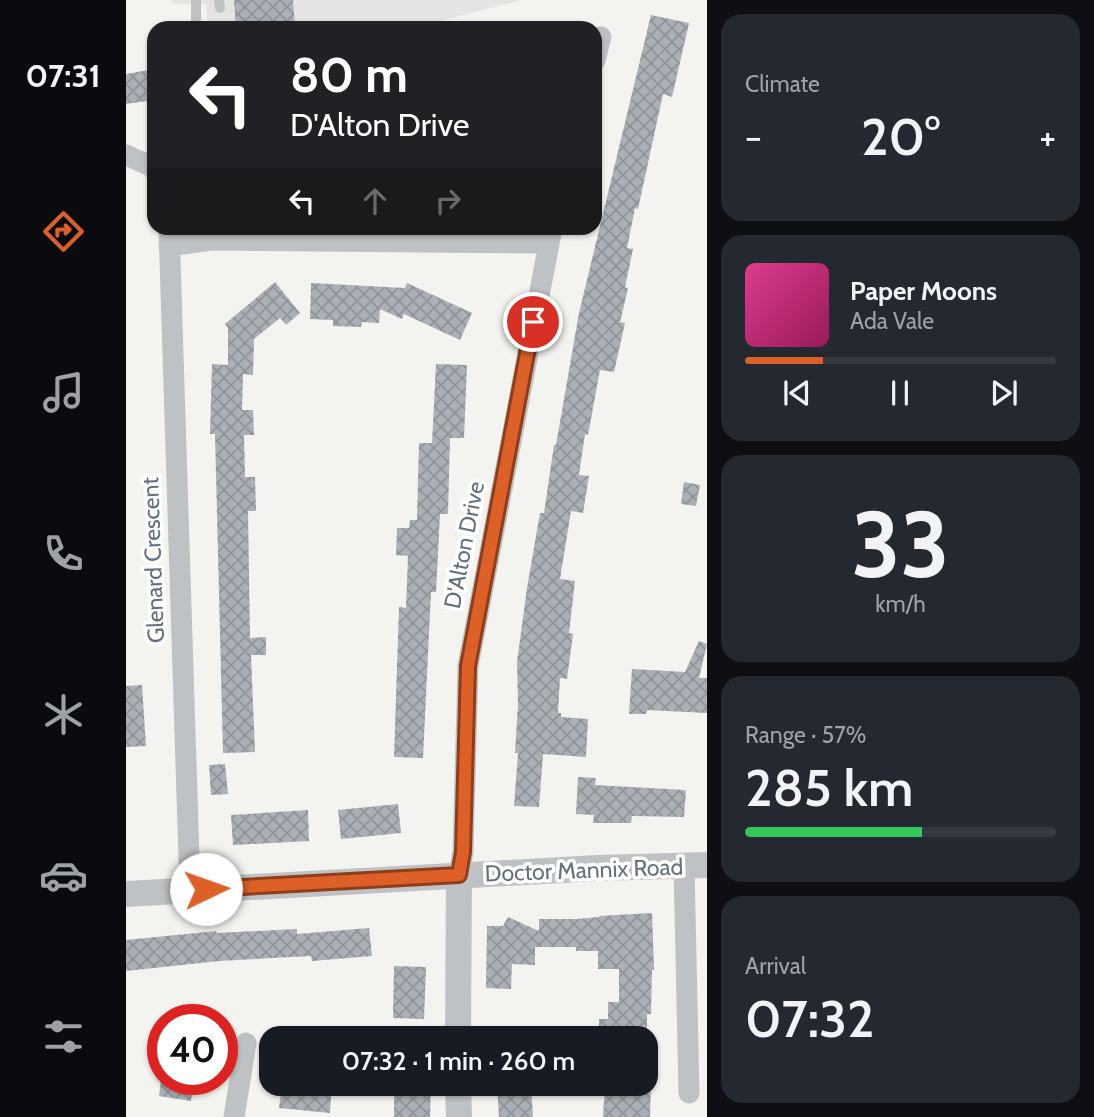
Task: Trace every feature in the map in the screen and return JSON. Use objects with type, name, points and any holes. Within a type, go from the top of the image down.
[{"type":"street","points":[[126,155],[147,164]]},
{"type":"street","points":[[169,237],[211,240],[550,235]]},
{"type":"street","name":"D'Alton Drive","points":[[459,875],[463,852],[468,666],[550,235]]},
{"type":"street","name":"Glenard Crescent","points":[[169,237],[190,890]]},
{"type":"street","points":[[689,1093],[696,866]]},
{"type":"street","name":"Doctor Mannix Road","points":[[126,894],[459,875],[696,866]]},
{"type":"street","points":[[458,1026],[459,875]]},
{"type":"street","points":[[234,1117],[246,1043]]},
{"type":"street","points":[[458,1096],[459,1117]]},
{"type":"lane","points":[[196,0],[196,21]]},
{"type":"shaded area","points":[[170,0],[522,0],[442,21],[207,21],[206,4],[173,4]]},
{"type":"building","points":[[234,0],[293,0],[294,21],[236,21]]},
{"type":"building","points":[[651,15],[689,23],[672,97],[663,94],[638,209],[635,208],[627,248],[633,249],[625,287],[628,288],[620,322],[625,323],[614,372],[600,370],[588,435],[585,434],[579,475],[589,476],[583,513],[571,511],[560,579],[575,581],[569,633],[573,634],[567,679],[560,678],[558,713],[561,713],[561,717],[588,719],[586,757],[543,754],[539,807],[514,806],[518,753],[515,753],[517,662],[527,588],[540,513],[544,513],[579,313],[598,235],[602,235],[602,218]]},
{"type":"building","points":[[147,70],[147,101],[126,104],[126,74]]},
{"type":"building","points":[[275,282],[300,313],[286,325],[280,318],[254,339],[253,375],[243,374],[242,410],[253,410],[254,435],[244,435],[245,477],[255,477],[256,511],[248,511],[250,638],[266,637],[266,655],[251,655],[255,752],[223,753],[215,434],[210,434],[212,364],[228,365],[228,328],[225,324]]},
{"type":"building","points":[[311,283],[405,288],[407,283],[472,313],[460,340],[404,314],[402,319],[380,309],[379,323],[362,322],[361,327],[333,326],[333,320],[310,319]]},
{"type":"building","points":[[436,364],[467,365],[464,438],[450,438],[448,514],[440,514],[436,592],[431,592],[423,758],[394,757],[399,607],[406,608],[408,556],[396,555],[397,528],[409,528],[410,520],[417,520],[419,443],[432,443]]},
{"type":"building","points":[[684,482],[700,485],[696,506],[681,504]]},
{"type":"building","points":[[699,641],[707,644],[699,678],[707,678],[707,713],[647,710],[646,714],[629,714],[632,669],[685,672]]},
{"type":"building","points":[[142,685],[146,746],[126,747],[126,686]]},
{"type":"building","points":[[225,764],[228,794],[211,795],[209,765]]},
{"type":"building","points":[[578,777],[596,778],[595,785],[684,790],[684,817],[632,816],[631,823],[593,823],[594,815],[576,814]]},
{"type":"building","points":[[398,804],[401,833],[341,839],[338,810]]},
{"type":"building","points":[[308,810],[309,841],[233,845],[231,815]]},
{"type":"building","points":[[652,913],[654,970],[651,1014],[647,1014],[647,1026],[599,1026],[599,1019],[608,1019],[608,1002],[619,1002],[619,969],[598,969],[598,951],[576,951],[576,947],[535,947],[535,965],[512,964],[511,989],[486,988],[487,926],[503,926],[508,917],[539,931],[539,919]]},
{"type":"building","points":[[369,928],[372,956],[312,961],[311,956],[219,961],[126,971],[126,940],[216,931],[297,929],[297,934]]},
{"type":"building","points":[[394,966],[426,967],[424,1019],[393,1018]]},
{"type":"building","points":[[159,1095],[192,1095],[191,1101]]},
{"type":"building","points":[[280,1096],[331,1096],[330,1113],[279,1108]]},
{"type":"building","points":[[394,1096],[431,1096],[430,1117],[394,1117]]},
{"type":"building","points":[[498,1096],[532,1096],[533,1117],[499,1117]]},
{"type":"building","points":[[604,1096],[651,1096],[650,1117],[603,1117]]},
{"type":"route","points":[[206,889],[459,875],[463,852],[468,666],[533,322]]}]
